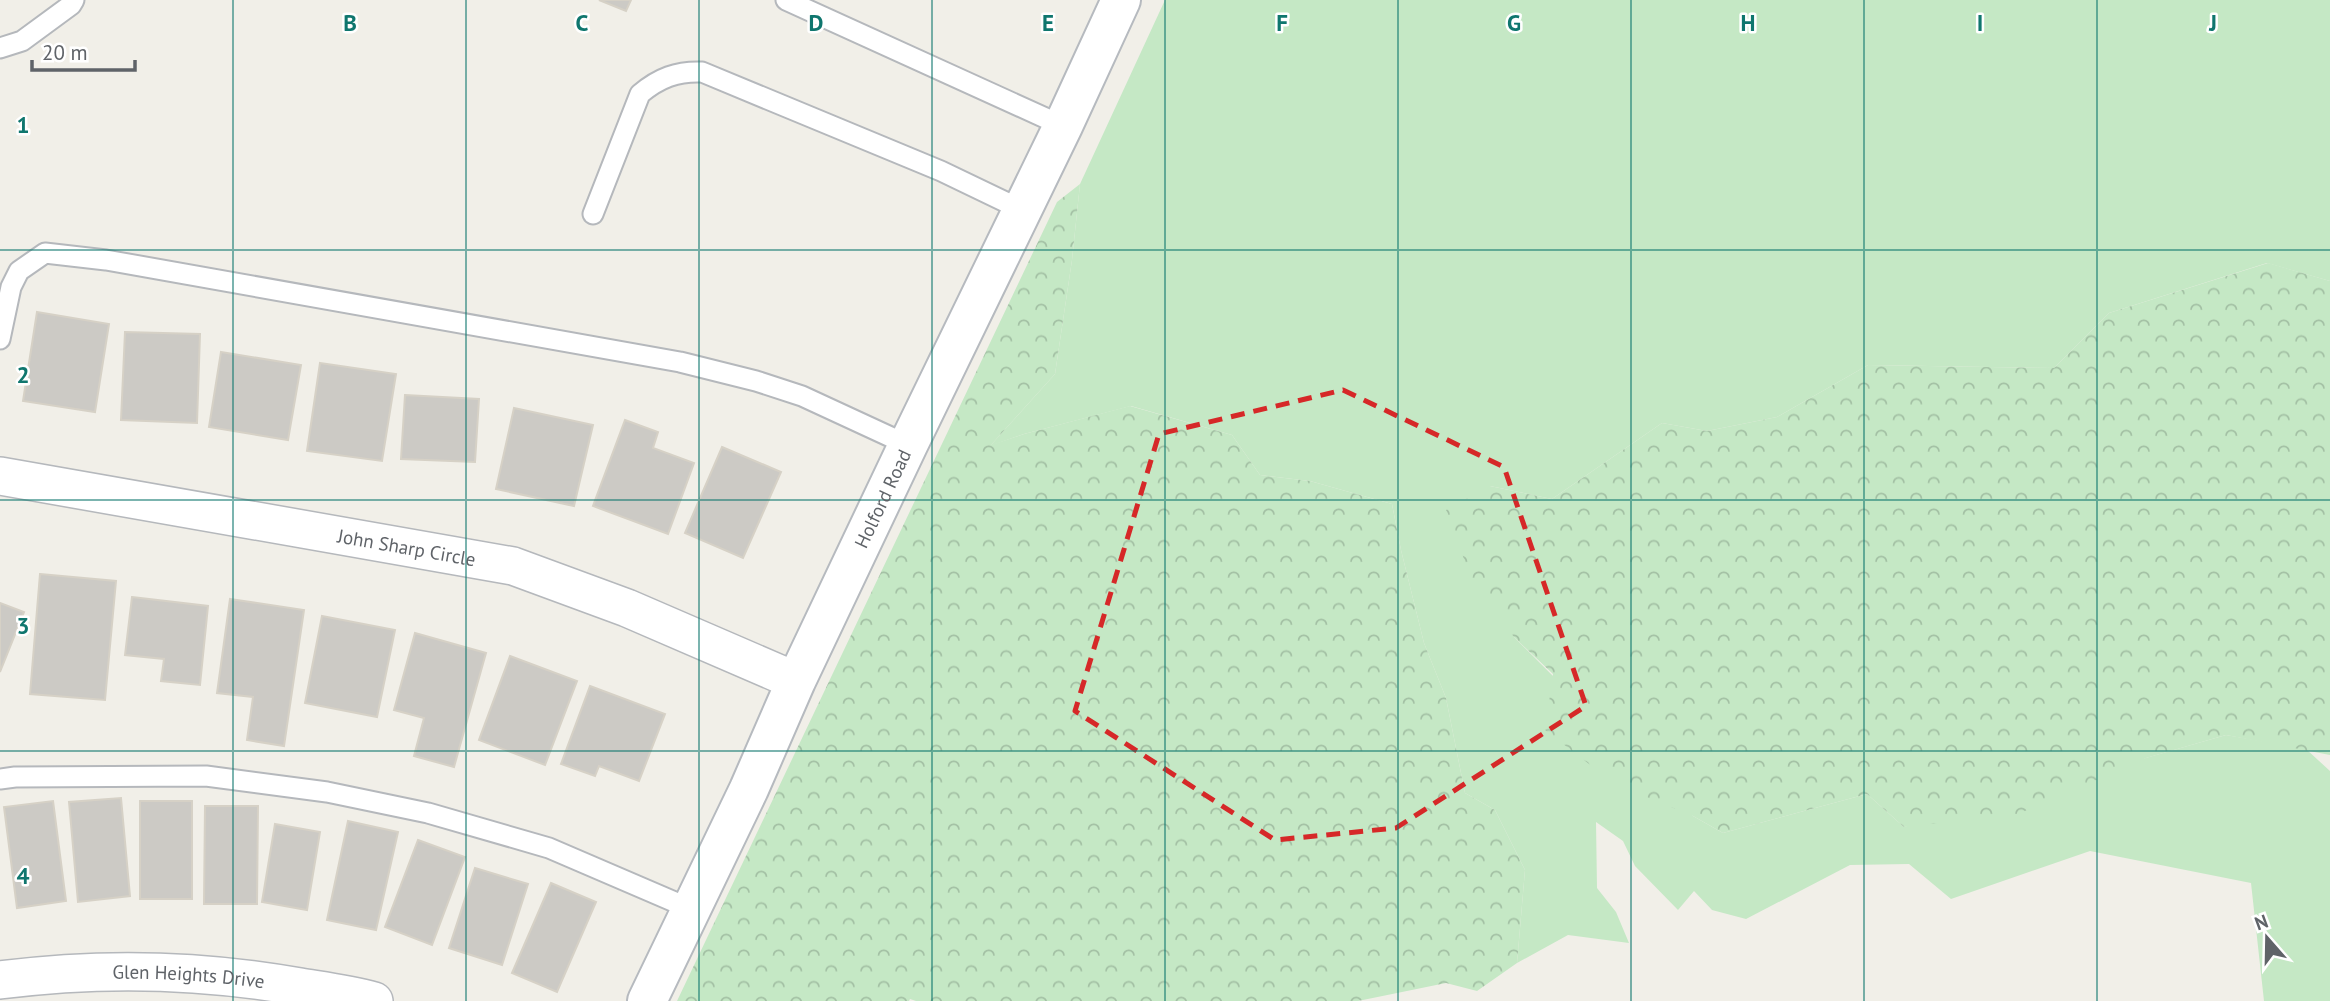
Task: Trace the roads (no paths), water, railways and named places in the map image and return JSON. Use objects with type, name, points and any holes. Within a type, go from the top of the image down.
[{"type":"street","name":"Holford Road","points":[[647,1001],[749,789],[796,681],[1121,0]]},
{"type":"street","name":"John Sharp Circle","points":[[0,475],[513,566],[627,608],[796,681]]},
{"type":"street","name":"Glen Heights Drive","points":[[0,979],[57,973],[156,971],[256,979],[374,1001]]},
{"type":"lane","points":[[0,48],[22,41],[74,0]]},
{"type":"lane","points":[[786,0],[1063,126]]},
{"type":"lane","points":[[593,214],[640,94],[668,76],[687,72],[702,72],[941,171],[1022,210]]},
{"type":"lane","points":[[0,340],[11,287],[19,271],[45,253],[106,260],[680,362],[756,381],[802,396],[908,445]]},
{"type":"lane","points":[[0,779],[113,774],[206,776],[327,792],[429,813],[549,848],[691,909]]}]
